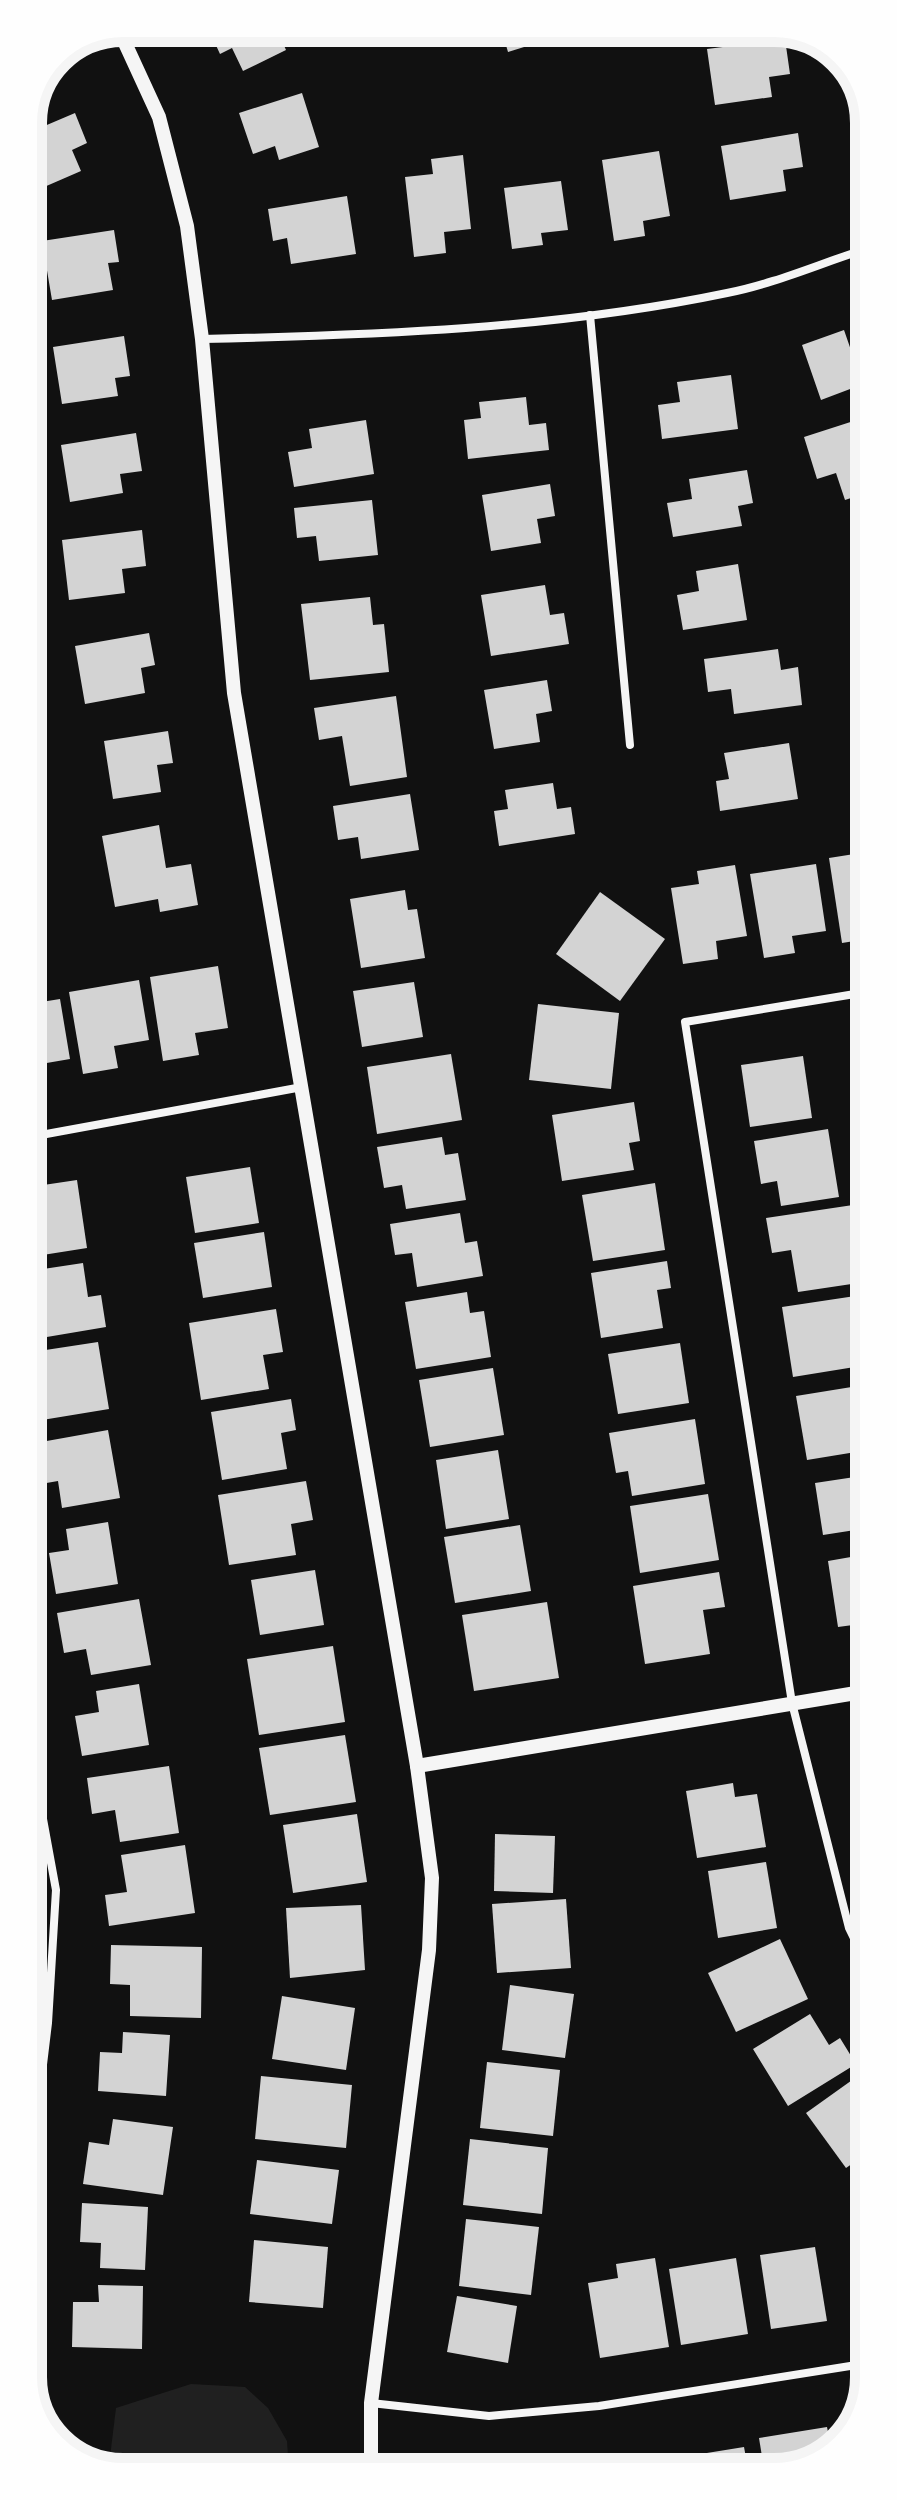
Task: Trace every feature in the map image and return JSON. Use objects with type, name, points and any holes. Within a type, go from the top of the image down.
[{"type":"street","points":[[125,42],[159,117],[187,226],[202,339],[234,693],[417,1766],[432,1878],[429,1950],[371,2403],[371,2458]]},
{"type":"street","points":[[202,339],[400,335],[590,315],[730,293],[855,253]]},
{"type":"street","points":[[590,315],[630,745]]},
{"type":"street","points":[[855,994],[685,1022],[792,1703],[849,1928],[855,1940]]},
{"type":"street","points":[[42,1135],[303,1087]]},
{"type":"street","points":[[417,1766],[855,1693]]},
{"type":"street","points":[[42,1814],[56,1890],[42,2073]]},
{"type":"street","points":[[371,2403],[489,2416],[599,2406],[855,2365]]},
{"type":"shaded area","points":[[191,2384],[245,2387],[268,2408],[287,2441],[288,2458],[110,2457],[116,2408]]},
{"type":"building","points":[[214,42],[282,42],[286,50],[243,71],[232,48],[220,54]]},
{"type":"building","points":[[505,42],[540,42],[508,52]]},
{"type":"building","points":[[762,42],[786,43],[790,74],[769,77],[772,97],[715,105],[707,49]]},
{"type":"building","points":[[302,93],[319,147],[279,160],[275,146],[253,154],[239,113]]},
{"type":"building","points":[[75,113],[87,143],[72,150],[81,171],[42,188],[42,127]]},
{"type":"building","points":[[798,133],[803,167],[783,170],[786,191],[730,200],[721,146]]},
{"type":"building","points":[[659,151],[670,216],[643,221],[645,236],[614,241],[602,160]]},
{"type":"building","points":[[463,155],[471,229],[444,232],[446,253],[414,257],[405,177],[433,174],[431,159]]},
{"type":"building","points":[[561,181],[568,230],[541,233],[543,245],[512,249],[504,188]]},
{"type":"building","points":[[347,196],[356,254],[291,264],[287,238],[273,241],[268,209]]},
{"type":"building","points":[[114,230],[119,262],[108,263],[113,290],[52,300],[42,241]]},
{"type":"building","points":[[844,330],[855,355],[855,387],[821,400],[802,345]]},
{"type":"building","points":[[124,336],[130,376],[115,378],[118,396],[62,404],[53,347]]},
{"type":"building","points":[[731,375],[738,429],[662,439],[658,405],[680,402],[677,382]]},
{"type":"building","points":[[526,397],[529,425],[546,423],[549,450],[468,459],[464,420],[481,418],[479,402]]},
{"type":"building","points":[[366,420],[374,474],[294,487],[288,452],[312,448],[309,429]]},
{"type":"building","points":[[855,421],[855,497],[845,500],[836,473],[817,479],[804,437]]},
{"type":"building","points":[[136,433],[142,471],[120,474],[123,493],[70,502],[61,445]]},
{"type":"building","points":[[747,470],[753,503],[738,506],[742,526],[673,537],[667,503],[692,499],[689,479]]},
{"type":"building","points":[[550,484],[555,516],[537,519],[541,543],[491,551],[482,495]]},
{"type":"building","points":[[372,500],[378,555],[319,561],[316,536],[297,538],[294,508]]},
{"type":"building","points":[[142,530],[146,566],[122,569],[125,593],[69,600],[62,540]]},
{"type":"building","points":[[738,564],[747,620],[683,630],[677,595],[699,591],[696,571]]},
{"type":"building","points":[[545,585],[550,615],[564,613],[569,644],[491,656],[481,595]]},
{"type":"building","points":[[370,597],[373,625],[384,624],[389,672],[310,680],[301,604]]},
{"type":"building","points":[[149,633],[155,665],[141,668],[145,693],[85,704],[75,646]]},
{"type":"building","points":[[778,649],[781,670],[798,667],[802,705],[734,714],[731,689],[708,692],[704,659]]},
{"type":"building","points":[[547,680],[552,711],[536,714],[540,742],[494,749],[484,690]]},
{"type":"building","points":[[396,696],[407,777],[350,786],[342,736],[319,740],[314,708]]},
{"type":"building","points":[[168,731],[173,763],[157,765],[161,792],[113,799],[104,741]]},
{"type":"building","points":[[789,743],[798,799],[720,811],[716,781],[729,779],[724,753]]},
{"type":"building","points":[[553,783],[557,809],[571,807],[575,834],[499,846],[494,811],[508,809],[505,790]]},
{"type":"building","points":[[410,794],[419,850],[361,859],[358,837],[338,840],[333,806]]},
{"type":"building","points":[[159,825],[166,868],[191,864],[198,905],[160,912],[158,899],[115,907],[102,836]]},
{"type":"building","points":[[855,854],[855,941],[842,943],[829,858]]},
{"type":"building","points":[[816,864],[826,931],[792,936],[795,953],[764,958],[750,874]]},
{"type":"building","points":[[735,865],[747,936],[716,941],[718,959],[683,964],[671,888],[699,884],[697,871]]},
{"type":"building","points":[[405,890],[408,910],[417,909],[425,958],[361,968],[350,899]]},
{"type":"building","points":[[600,892],[665,939],[620,1001],[556,954]]},
{"type":"building","points":[[218,966],[228,1028],[195,1033],[199,1055],[163,1061],[150,977]]},
{"type":"building","points":[[139,980],[149,1040],[114,1046],[118,1068],[83,1074],[69,992]]},
{"type":"building","points":[[414,982],[423,1037],[362,1047],[353,991]]},
{"type":"building","points":[[60,999],[70,1059],[42,1064],[42,1002]]},
{"type":"building","points":[[538,1004],[619,1013],[611,1089],[529,1080]]},
{"type":"building","points":[[451,1054],[462,1120],[377,1134],[367,1067]]},
{"type":"building","points":[[803,1056],[812,1118],[750,1127],[741,1065]]},
{"type":"building","points":[[634,1102],[640,1141],[629,1143],[634,1170],[562,1181],[552,1115]]},
{"type":"building","points":[[828,1129],[839,1197],[781,1206],[777,1181],[761,1184],[754,1141]]},
{"type":"building","points":[[442,1137],[445,1155],[458,1153],[466,1200],[406,1209],[402,1185],[384,1188],[377,1147]]},
{"type":"building","points":[[250,1167],[259,1223],[195,1233],[186,1177]]},
{"type":"building","points":[[77,1180],[87,1248],[42,1255],[42,1185]]},
{"type":"building","points":[[655,1183],[665,1250],[593,1261],[582,1195]]},
{"type":"building","points":[[853,1205],[855,1283],[798,1292],[791,1250],[772,1253],[766,1218]]},
{"type":"building","points":[[460,1213],[465,1243],[477,1241],[483,1276],[417,1287],[412,1253],[395,1255],[390,1224]]},
{"type":"building","points":[[264,1232],[272,1287],[203,1298],[194,1243]]},
{"type":"building","points":[[667,1261],[671,1288],[657,1290],[663,1328],[601,1338],[591,1273]]},
{"type":"building","points":[[83,1263],[88,1297],[101,1295],[106,1327],[42,1338],[42,1269]]},
{"type":"building","points":[[467,1292],[470,1313],[484,1311],[491,1357],[416,1369],[405,1302]]},
{"type":"building","points":[[855,1296],[855,1367],[793,1377],[782,1307]]},
{"type":"building","points":[[276,1309],[283,1352],[263,1355],[269,1389],[201,1400],[189,1323]]},
{"type":"building","points":[[98,1342],[109,1409],[42,1420],[42,1351]]},
{"type":"building","points":[[680,1343],[689,1403],[618,1414],[608,1354]]},
{"type":"building","points":[[493,1368],[504,1435],[430,1447],[419,1380]]},
{"type":"building","points":[[855,1386],[855,1452],[807,1460],[796,1396]]},
{"type":"building","points":[[291,1399],[296,1430],[281,1433],[287,1469],[222,1480],[211,1412]]},
{"type":"building","points":[[695,1419],[705,1484],[632,1496],[628,1471],[616,1473],[609,1433]]},
{"type":"building","points":[[108,1430],[120,1498],[62,1508],[58,1481],[42,1484],[42,1442]]},
{"type":"building","points":[[498,1450],[509,1519],[446,1529],[436,1460]]},
{"type":"building","points":[[855,1477],[855,1530],[823,1535],[815,1483]]},
{"type":"building","points":[[306,1481],[313,1520],[291,1524],[296,1555],[229,1565],[218,1495]]},
{"type":"building","points":[[708,1494],[719,1560],[640,1573],[630,1506]]},
{"type":"building","points":[[108,1522],[118,1584],[56,1594],[49,1553],[69,1550],[66,1529]]},
{"type":"building","points":[[520,1525],[531,1591],[455,1603],[444,1537]]},
{"type":"building","points":[[855,1556],[855,1625],[838,1627],[828,1561]]},
{"type":"building","points":[[315,1570],[324,1625],[260,1635],[251,1580]]},
{"type":"building","points":[[719,1572],[725,1607],[703,1610],[710,1654],[645,1664],[633,1586]]},
{"type":"building","points":[[139,1599],[151,1665],[91,1675],[86,1649],[64,1653],[57,1613]]},
{"type":"building","points":[[547,1602],[559,1678],[474,1691],[462,1615]]},
{"type":"building","points":[[333,1646],[345,1722],[259,1735],[247,1659]]},
{"type":"building","points":[[139,1684],[149,1745],[82,1756],[75,1716],[99,1712],[96,1691]]},
{"type":"building","points":[[345,1735],[356,1802],[270,1815],[259,1748]]},
{"type":"building","points":[[169,1766],[179,1833],[120,1842],[115,1810],[92,1814],[87,1778]]},
{"type":"building","points":[[733,1783],[735,1797],[757,1794],[766,1847],[697,1858],[686,1791]]},
{"type":"building","points":[[357,1814],[367,1882],[293,1893],[283,1825]]},
{"type":"building","points":[[495,1834],[555,1836],[553,1893],[494,1891]]},
{"type":"building","points":[[185,1845],[195,1913],[109,1926],[105,1895],[127,1892],[121,1855]]},
{"type":"building","points":[[766,1862],[777,1928],[718,1938],[708,1871]]},
{"type":"building","points":[[566,1899],[571,1968],[497,1973],[492,1904]]},
{"type":"building","points":[[361,1905],[365,1970],[290,1978],[286,1908]]},
{"type":"building","points":[[780,1939],[808,1999],[736,2032],[708,1973]]},
{"type":"building","points":[[111,1945],[202,1947],[201,2018],[130,2016],[130,1985],[110,1984]]},
{"type":"building","points":[[510,1985],[574,1994],[565,2058],[502,2050]]},
{"type":"building","points":[[282,1996],[355,2008],[346,2070],[272,2059]]},
{"type":"building","points":[[810,2014],[829,2045],[840,2038],[855,2065],[788,2106],[753,2049]]},
{"type":"building","points":[[123,2032],[170,2035],[166,2096],[98,2091],[100,2052],[122,2053]]},
{"type":"building","points":[[487,2062],[560,2070],[553,2136],[480,2128]]},
{"type":"building","points":[[261,2076],[352,2085],[346,2148],[255,2139]]},
{"type":"building","points":[[855,2078],[855,2162],[846,2168],[806,2113]]},
{"type":"building","points":[[113,2119],[173,2127],[163,2195],[83,2184],[89,2142],[109,2145]]},
{"type":"building","points":[[470,2139],[548,2148],[542,2214],[463,2205]]},
{"type":"building","points":[[257,2160],[339,2170],[332,2224],[250,2214]]},
{"type":"building","points":[[82,2203],[148,2207],[145,2270],[100,2268],[101,2243],[80,2242]]},
{"type":"building","points":[[466,2219],[539,2227],[531,2295],[459,2286]]},
{"type":"building","points":[[254,2240],[328,2247],[323,2308],[249,2302]]},
{"type":"building","points":[[815,2247],[827,2321],[771,2329],[760,2255]]},
{"type":"building","points":[[655,2258],[669,2347],[600,2358],[588,2283],[618,2278],[616,2264]]},
{"type":"building","points":[[736,2258],[748,2334],[681,2345],[669,2269]]},
{"type":"building","points":[[98,2285],[143,2286],[142,2349],[72,2347],[73,2302],[99,2302]]},
{"type":"building","points":[[457,2296],[517,2306],[508,2363],[447,2352]]},
{"type":"building","points":[[827,2427],[829,2436],[810,2450],[774,2458],[762,2458],[759,2438]]},
{"type":"building","points":[[744,2447],[746,2458],[676,2458]]}]
